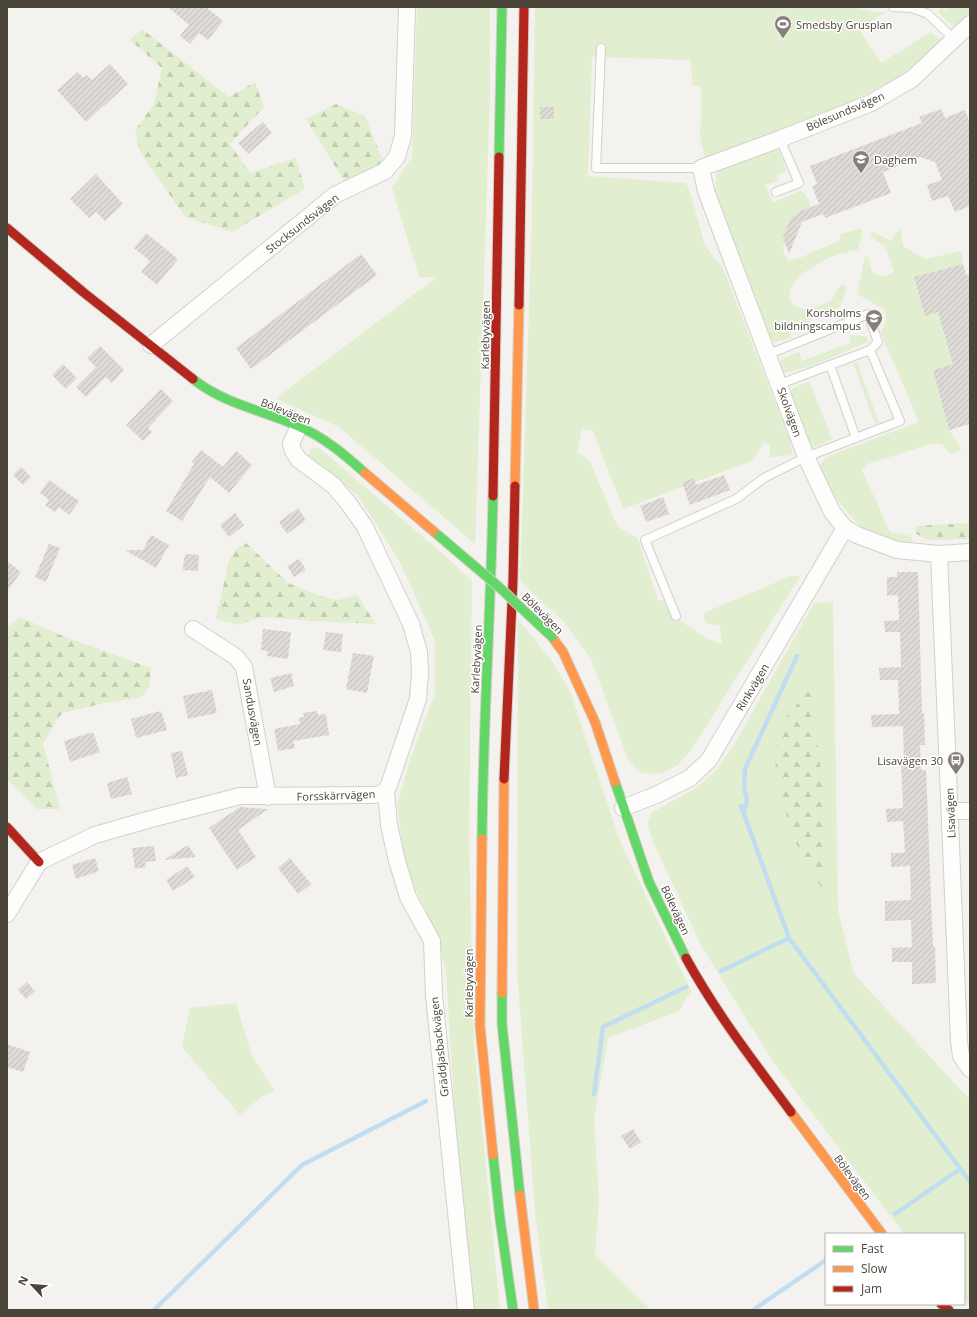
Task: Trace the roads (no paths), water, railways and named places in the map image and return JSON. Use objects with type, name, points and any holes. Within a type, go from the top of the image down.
[{"type":"main road","name":"Karlebyvägen","points":[[502,7],[492,576],[482,794],[480,1026],[500,1219],[513,1310]]},
{"type":"main road","points":[[524,7],[520,304],[513,580],[503,794],[502,1024],[522,1216],[534,1310]]},
{"type":"main road","name":"Bölevägen","points":[[7,228],[14,239],[202,386],[226,400],[299,426],[337,448],[499,587],[552,637],[563,652],[595,722],[649,882],[679,946],[701,986],[731,1032],[881,1233]]},
{"type":"main road","points":[[7,827],[39,862]]},
{"type":"street","name":"Stocksundsvägen","points":[[151,345],[335,195],[385,171],[397,157],[403,136],[407,7]]},
{"type":"street","name":"Bölesundsvägen","points":[[701,168],[780,139],[871,102],[912,79],[970,24]]},
{"type":"street","name":"Skolvägen","points":[[701,168],[706,191],[769,354],[806,457],[832,512],[845,528],[857,535],[897,550],[939,554],[970,552]]},
{"type":"street","name":"Forsskärrvägen","points":[[39,862],[95,835],[240,796],[268,797],[379,795],[386,792],[418,699],[420,673],[419,652],[411,624],[365,527],[349,504],[333,486],[299,460],[292,451],[292,444],[299,426]]},
{"type":"street","name":"Rinkvägen","points":[[623,808],[656,795],[690,778],[709,760],[845,528]]},
{"type":"street","name":"Lisavägen","points":[[939,554],[959,1040],[961,1056],[970,1069]]},
{"type":"street","name":"Sandusvägen","points":[[193,629],[236,657],[244,667],[268,797]]},
{"type":"street","name":"Gräddjasbackvägen","points":[[386,792],[391,833],[397,861],[408,897],[432,941],[434,995],[466,1310]]},
{"type":"street","points":[[950,812],[970,811]]},
{"type":"street","points":[[7,914],[39,862]]},
{"type":"lane","points":[[893,7],[912,8],[928,14],[954,39]]},
{"type":"lane","points":[[601,48],[596,168],[701,168]]},
{"type":"lane","points":[[776,192],[799,183],[780,139]]},
{"type":"lane","points":[[769,354],[868,314],[878,342],[870,350],[780,384]]},
{"type":"lane","points":[[676,616],[645,540],[736,499],[764,478],[806,457],[900,421],[870,350]]},
{"type":"lane","points":[[830,365],[856,438]]},
{"type":"waterway","points":[[744,813],[747,800],[744,787],[745,769],[797,656]]},
{"type":"waterway","points":[[741,806],[789,938],[970,1182]]},
{"type":"waterway","points":[[721,971],[789,938]]},
{"type":"waterway","points":[[594,1094],[603,1027],[686,987]]},
{"type":"waterway","points":[[154,1310],[302,1165],[426,1101]]},
{"type":"waterway","points":[[895,1214],[960,1169]]},
{"type":"waterway","points":[[753,1310],[825,1261]]},
{"type":"place","name":"Smedsby Grusplan","points":[[783,39]]},
{"type":"place","name":"Daghem","points":[[861,174]]},
{"type":"place","name":"Korsholms bildningscampus","points":[[874,333]]},
{"type":"place","name":"Lisavägen 30","points":[[956,775]]}]
